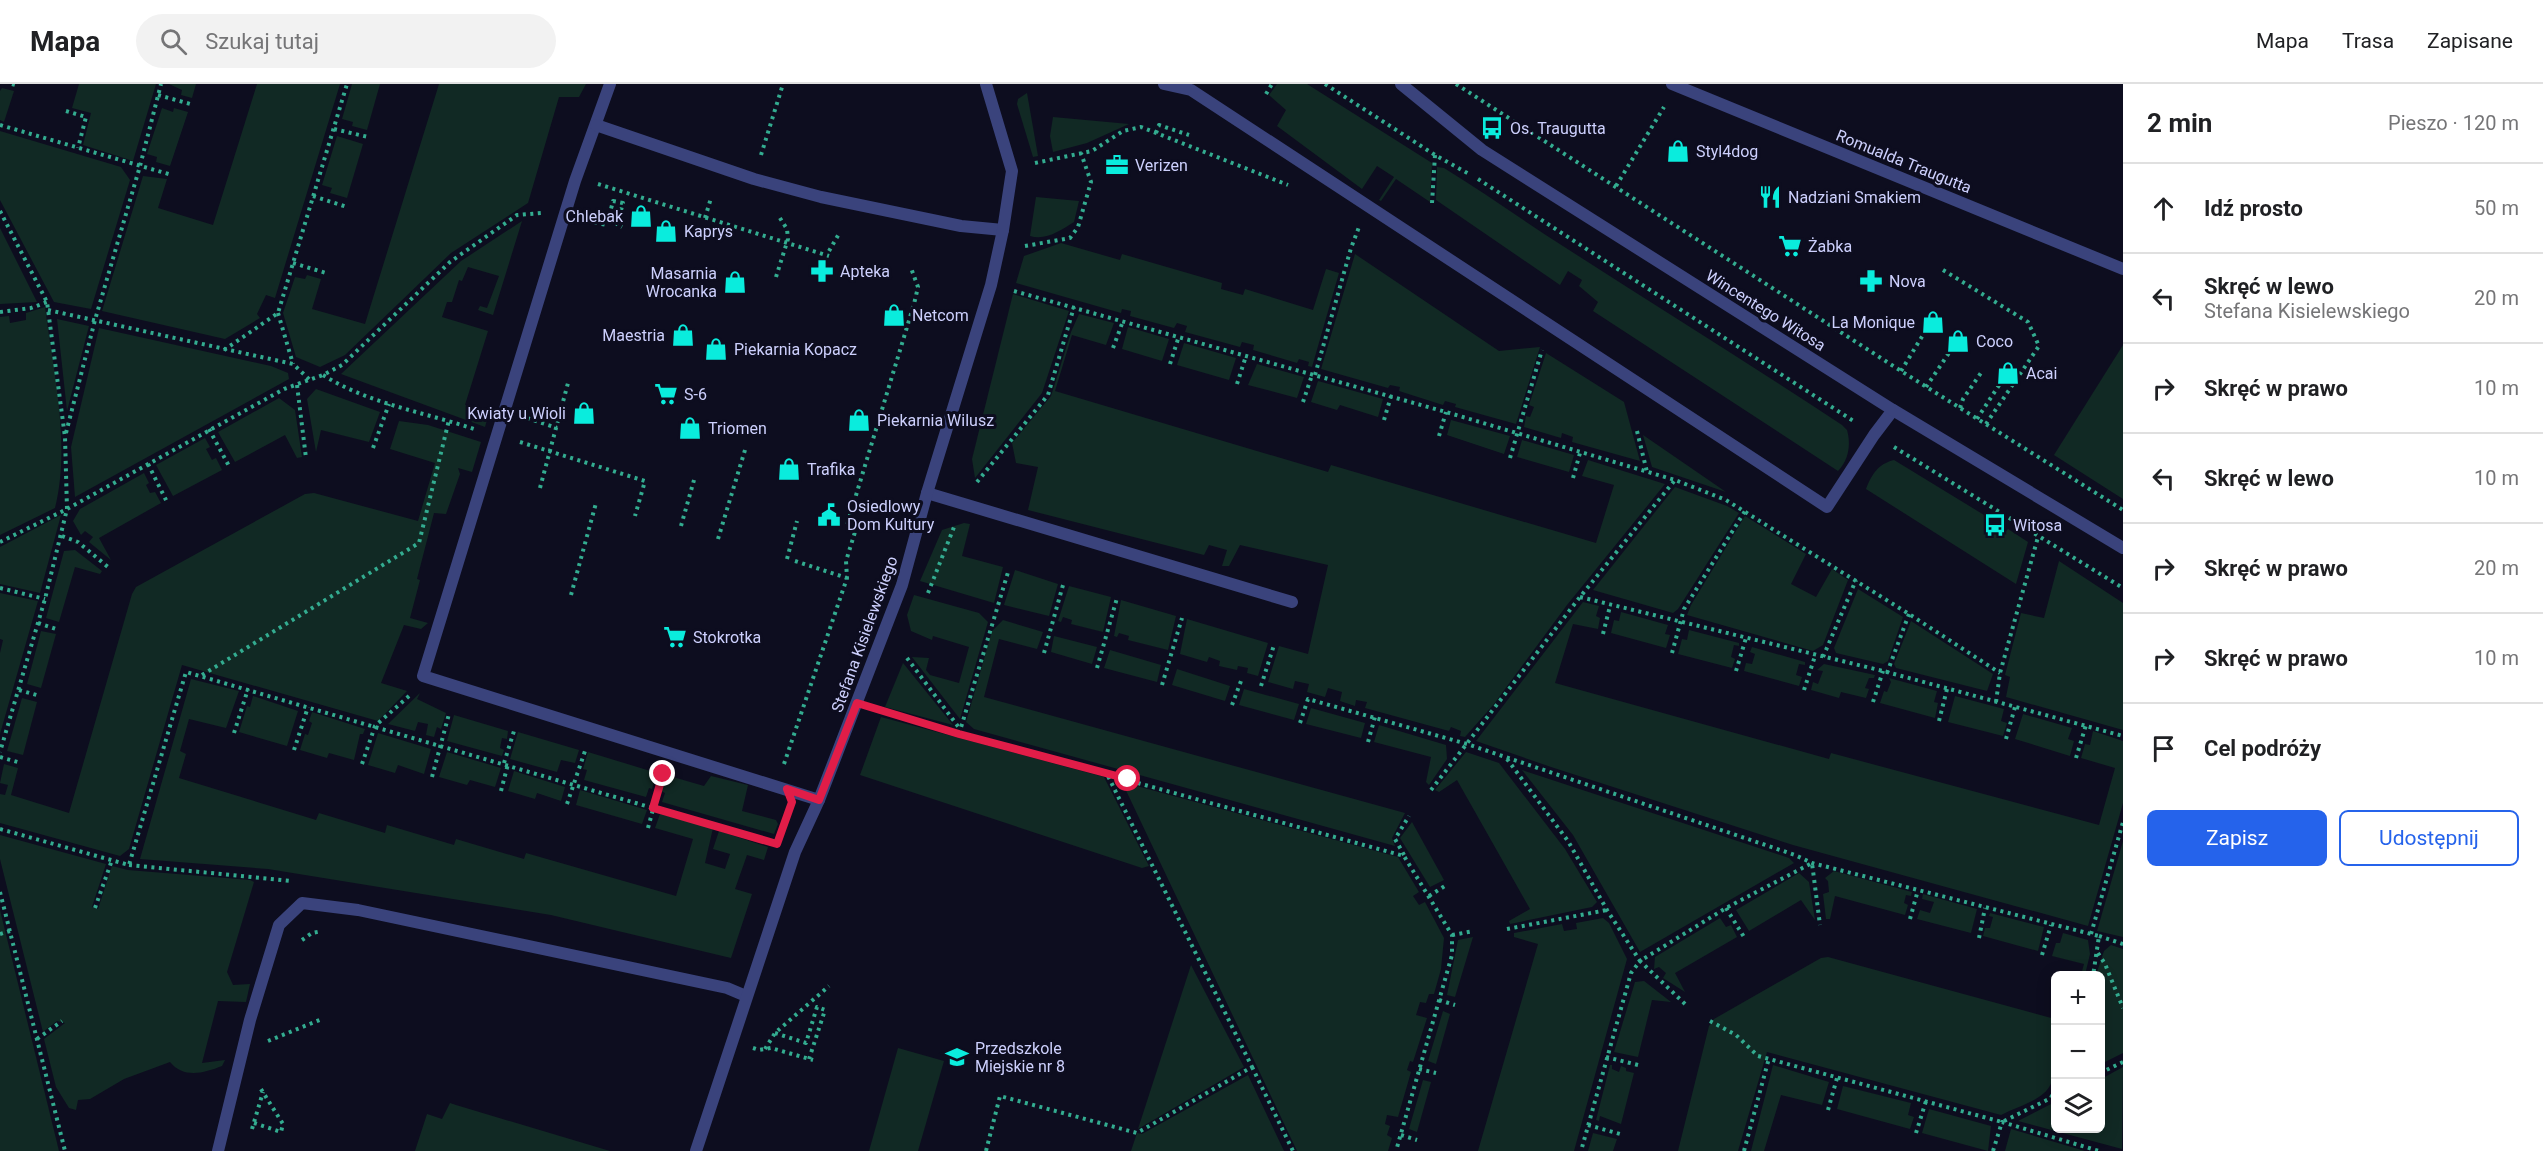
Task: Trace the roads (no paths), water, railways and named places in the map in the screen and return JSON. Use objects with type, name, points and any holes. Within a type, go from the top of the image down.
[{"type":"street","points":[[610,84],[566,211],[423,676],[819,800]]},
{"type":"street","name":"Stefana Kisielewskiego","points":[[696,1151],[795,852],[819,800],[902,585],[927,493],[991,285],[1003,230],[1012,171],[986,84]]},
{"type":"street","points":[[1164,84],[1191,90],[1827,507],[1893,410]]},
{"type":"street","name":"Wincentego Witosa","points":[[1401,84],[1482,150],[1893,410],[2123,548]]},
{"type":"street","name":"Romualda Traugutta","points":[[1674,85],[2123,269]]},
{"type":"street","points":[[596,125],[754,179],[961,226],[1003,230]]},
{"type":"street","points":[[927,493],[1292,602]]},
{"type":"street","points":[[218,1151],[250,1020],[279,925],[302,903],[344,908],[727,988],[746,996]]},
{"type":"place","name":"Os. Traugutta","points":[[1492,128]]},
{"type":"place","name":"Styl4dog","points":[[1678,151]]},
{"type":"place","name":"Verizen","points":[[1117,165]]},
{"type":"place","name":"Nadziani Smakiem","points":[[1770,197]]},
{"type":"place","name":"Chlebak","points":[[641,216]]},
{"type":"place","name":"Kaprys","points":[[666,231]]},
{"type":"place","name":"Żabka","points":[[1790,246]]},
{"type":"place","name":"Apteka","points":[[822,271]]},
{"type":"place","name":"Nova","points":[[1871,281]]},
{"type":"place","name":"Masarnia Wrocanka","points":[[735,282]]},
{"type":"place","name":"Netcom","points":[[894,315]]},
{"type":"place","name":"La Monique","points":[[1933,322]]},
{"type":"place","name":"Maestria","points":[[683,335]]},
{"type":"place","name":"Coco","points":[[1958,341]]},
{"type":"place","name":"Piekarnia Kopacz","points":[[716,349]]},
{"type":"place","name":"Acai","points":[[2008,373]]},
{"type":"place","name":"S-6","points":[[666,394]]},
{"type":"place","name":"Kwiaty u Wioli","points":[[584,413]]},
{"type":"place","name":"Piekarnia Wilusz","points":[[859,420]]},
{"type":"place","name":"Triomen","points":[[690,428]]},
{"type":"place","name":"Trafika","points":[[789,469]]},
{"type":"place","name":"Osiedlowy Dom Kultury","points":[[829,515]]},
{"type":"place","name":"Witosa","points":[[1995,525]]},
{"type":"place","name":"Stokrotka","points":[[675,637]]},
{"type":"place","name":"Przedszkole Miejskie nr 8","points":[[957,1057]]}]
